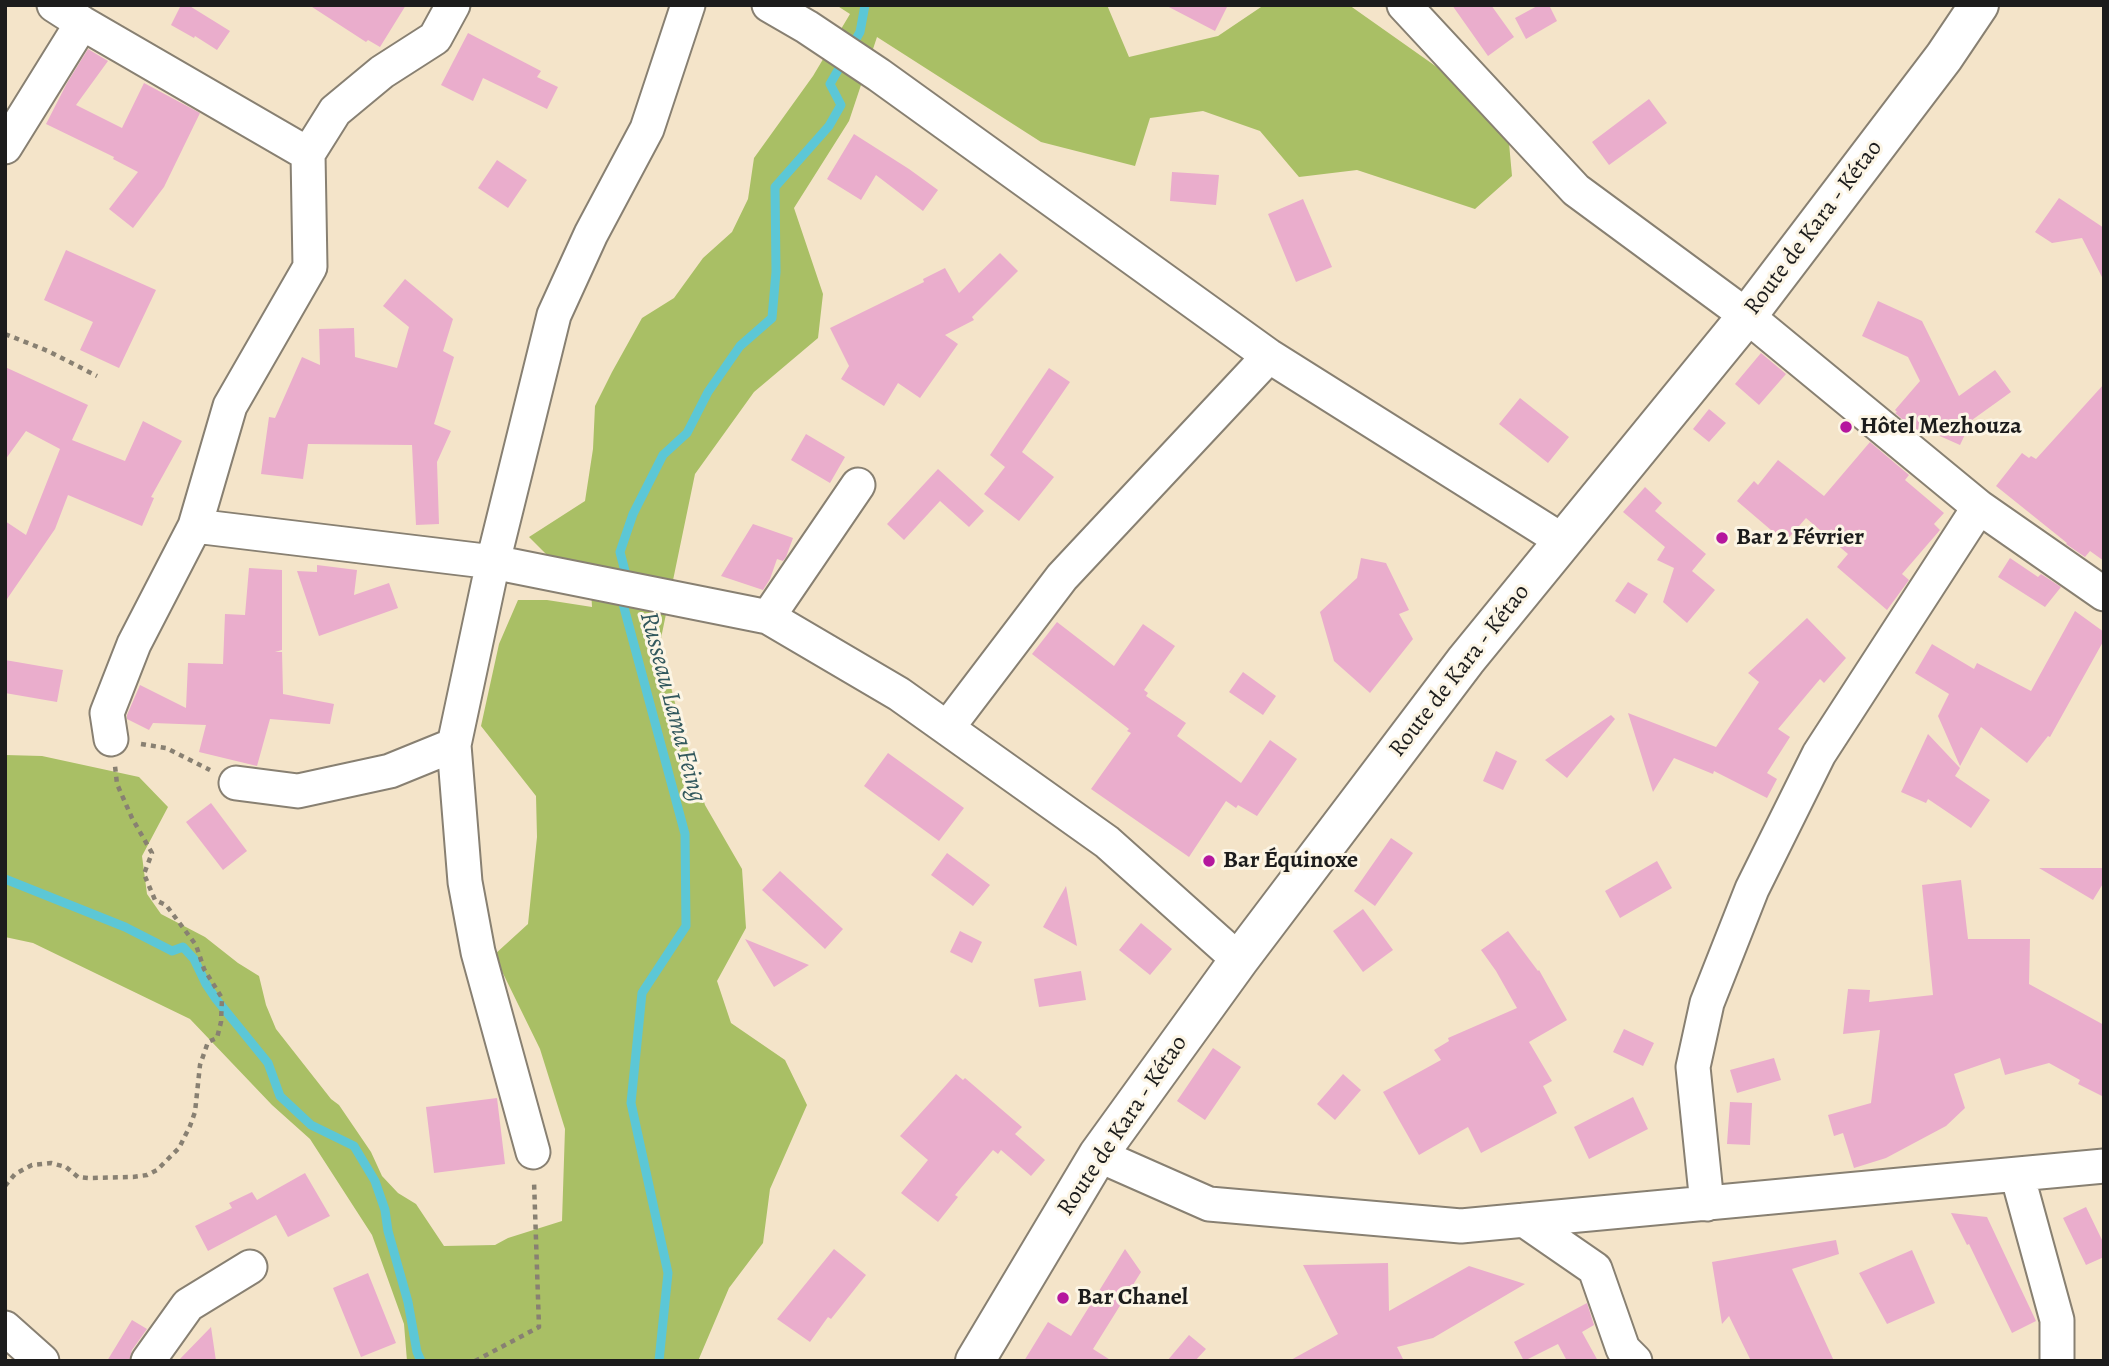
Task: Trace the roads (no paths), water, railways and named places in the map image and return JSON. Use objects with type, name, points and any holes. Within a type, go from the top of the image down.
[{"type":"main road","name":"Route de Kara - Kétao","points":[[975,1361],[1098,1155],[1239,960],[1466,660],[1747,316],[1944,57],[1979,5]]},
{"type":"street","points":[[54,5],[308,154]]},
{"type":"street","points":[[111,739],[107,713],[134,644],[195,526],[230,407],[310,267],[308,154],[335,111],[382,72],[435,38],[453,5]]},
{"type":"street","points":[[533,1152],[478,952],[466,882],[454,745],[493,562],[554,315],[591,234],[647,130],[688,5]]},
{"type":"street","points":[[769,5],[879,75],[1269,356],[1563,541]]},
{"type":"street","points":[[1404,5],[1576,190],[1747,316],[1979,507],[2104,594]]},
{"type":"street","points":[[5,147],[82,23]]},
{"type":"street","points":[[948,727],[1062,577],[1269,356]]},
{"type":"street","points":[[768,618],[858,485]]},
{"type":"street","points":[[1707,1203],[1693,1067],[1707,1003],[1752,888],[1819,754],[1979,507]]},
{"type":"street","points":[[195,526],[493,562],[768,618],[899,694],[1107,842],[1239,960]]},
{"type":"street","points":[[236,783],[298,791],[390,771],[454,745]]},
{"type":"street","points":[[1098,1155],[1209,1204],[1461,1226],[2104,1166]]},
{"type":"street","points":[[2017,1174],[2056,1320],[2057,1361]]},
{"type":"street","points":[[1524,1220],[1595,1269],[1623,1349],[1635,1361]]},
{"type":"street","points":[[148,1361],[188,1305],[250,1267]]},
{"type":"street","points":[[5,1328],[43,1361]]},
{"type":"waterway","name":"Russeau Lama Feing","points":[[659,1361],[668,1273],[631,1103],[642,993],[686,926],[685,834],[622,600],[626,575],[620,552],[633,514],[663,455],[687,433],[708,392],[740,346],[772,318],[776,272],[775,187],[829,126],[841,105],[830,84],[860,32],[865,5]]},
{"type":"waterway","name":"Russeau Lama Feing","points":[[5,879],[125,927],[172,951],[183,947],[194,959],[216,999],[268,1063],[280,1096],[311,1125],[354,1146],[375,1181],[385,1210],[421,1361]]},
{"type":"place","name":"Hôtel Mezhouza","points":[[1846,427]]},
{"type":"place","name":"Bar 2 Février","points":[[1722,538]]},
{"type":"place","name":"Bar Équinoxe","points":[[1209,861]]},
{"type":"place","name":"Bar Chanel","points":[[1063,1298]]}]
